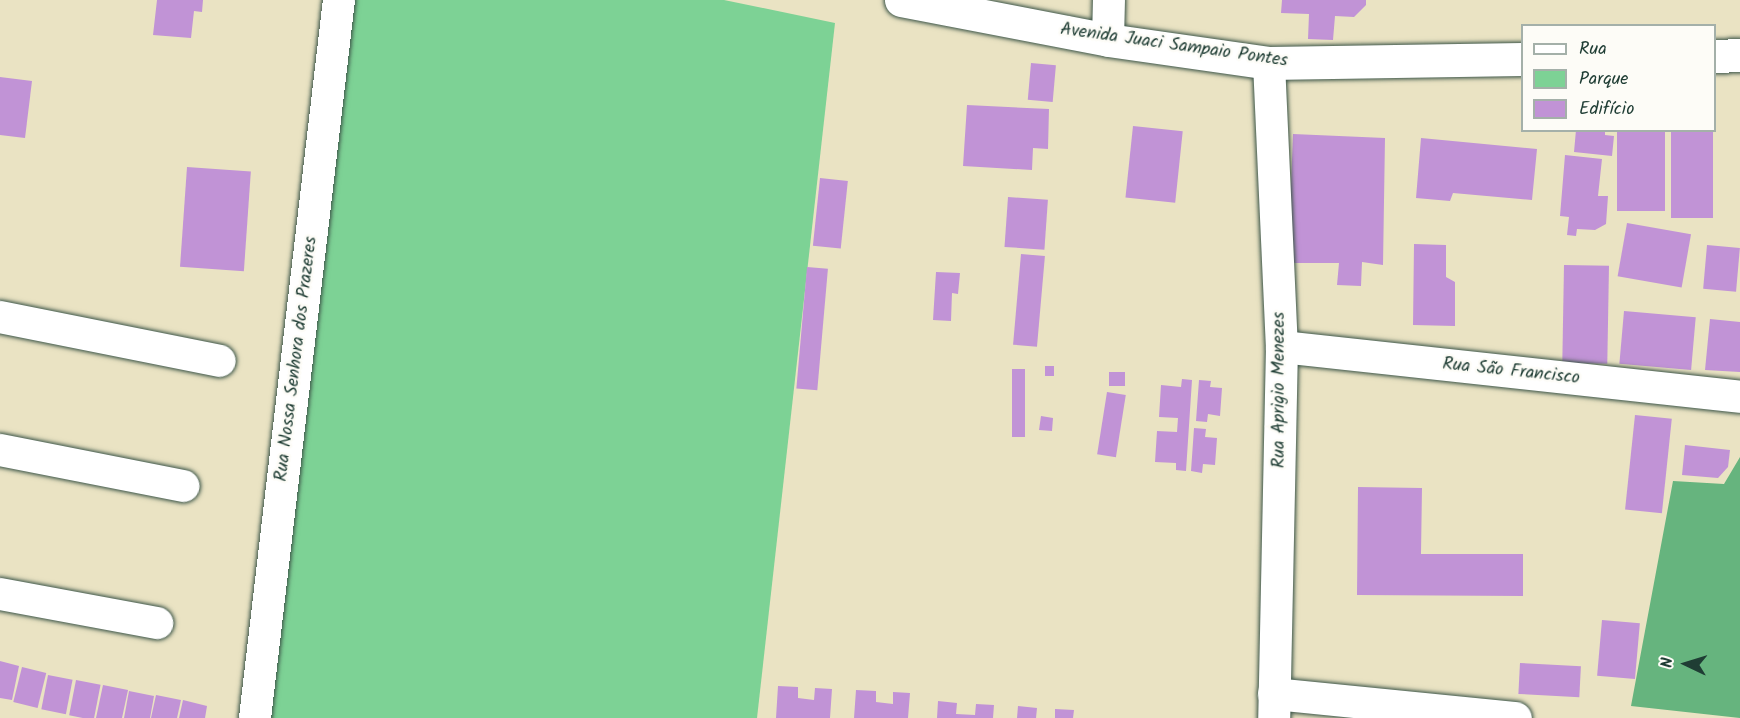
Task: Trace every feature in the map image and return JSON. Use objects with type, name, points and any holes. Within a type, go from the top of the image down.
[{"type":"main road","name":"Avenida Juaci Sampaio Pontes","points":[[901,0],[1108,40],[1269,63],[1521,59]]},
{"type":"main road","points":[[1716,56],[1740,55]]},
{"type":"street","name":"Rua Nossa Senhora dos Prazeres","points":[[255,718],[339,0]]},
{"type":"street","points":[[1108,40],[1109,0]]},
{"type":"street","name":"Rua Aprigio Menezes","points":[[1269,63],[1282,347],[1274,706]]},
{"type":"street","points":[[0,317],[220,361]]},
{"type":"street","name":"Rua São Francisco","points":[[1282,347],[1740,397]]},
{"type":"street","points":[[0,450],[183,486]]},
{"type":"street","points":[[0,594],[157,623]]},
{"type":"street","points":[[1274,706],[1516,718]]},
{"type":"green space","points":[[345,0],[724,0],[835,23],[757,718],[258,718]]},
{"type":"green space","points":[[1740,457],[1740,718],[1631,706],[1673,481],[1724,484]]},
{"type":"building","points":[[157,0],[203,0],[202,12],[194,11],[191,38],[153,35]]},
{"type":"building","points":[[1282,0],[1366,0],[1366,5],[1354,17],[1335,16],[1333,40],[1308,39],[1309,14],[1281,13]]},
{"type":"building","points":[[1031,63],[1056,65],[1053,102],[1028,100]]},
{"type":"building","points":[[0,77],[32,81],[25,138],[0,135]]},
{"type":"building","points":[[967,105],[1049,109],[1048,149],[1033,148],[1032,170],[963,166]]},
{"type":"building","points":[[1133,126],[1183,131],[1175,203],[1125,198]]},
{"type":"building","points":[[1576,132],[1605,132],[1605,135],[1614,136],[1612,156],[1574,152]]},
{"type":"building","points":[[1617,132],[1665,132],[1665,211],[1617,211]]},
{"type":"building","points":[[1671,132],[1713,132],[1713,218],[1671,218]]},
{"type":"building","points":[[1293,134],[1385,138],[1383,265],[1362,262],[1361,286],[1337,285],[1339,263],[1288,263]]},
{"type":"building","points":[[1421,138],[1537,149],[1532,200],[1453,193],[1450,201],[1416,198]]},
{"type":"building","points":[[1565,155],[1602,159],[1598,196],[1608,196],[1606,224],[1595,230],[1577,229],[1576,236],[1567,235],[1569,217],[1560,216]]},
{"type":"building","points":[[187,167],[251,171],[244,271],[180,267]]},
{"type":"building","points":[[820,178],[848,181],[841,249],[813,246]]},
{"type":"building","points":[[1008,197],[1048,200],[1044,250],[1005,247]]},
{"type":"building","points":[[1627,223],[1691,234],[1682,287],[1618,276]]},
{"type":"building","points":[[1414,244],[1446,245],[1446,277],[1455,282],[1455,326],[1413,325]]},
{"type":"building","points":[[1707,245],[1740,248],[1736,292],[1703,289]]},
{"type":"building","points":[[1021,254],[1045,256],[1037,347],[1013,345]]},
{"type":"building","points":[[1564,265],[1609,266],[1607,364],[1562,363]]},
{"type":"building","points":[[807,267],[828,269],[817,390],[796,389]]},
{"type":"building","points":[[936,272],[960,273],[958,294],[952,293],[951,321],[933,320]]},
{"type":"building","points":[[1624,311],[1696,317],[1691,370],[1619,364]]},
{"type":"building","points":[[1710,319],[1740,322],[1740,372],[1705,370]]},
{"type":"building","points":[[1045,366],[1054,366],[1054,376],[1045,376]]},
{"type":"building","points":[[1012,369],[1025,369],[1025,437],[1012,437]]},
{"type":"building","points":[[1109,372],[1125,372],[1125,386],[1109,386]]},
{"type":"building","points":[[1182,379],[1192,380],[1186,471],[1176,470],[1176,463],[1155,462],[1157,431],[1177,432],[1178,418],[1159,417],[1161,385],[1181,387]]},
{"type":"building","points":[[1199,380],[1211,381],[1210,387],[1222,388],[1220,416],[1208,414],[1207,422],[1196,421]]},
{"type":"building","points":[[1107,392],[1126,395],[1116,457],[1097,454]]},
{"type":"building","points":[[1635,415],[1672,419],[1662,513],[1625,509]]},
{"type":"building","points":[[1041,416],[1053,418],[1052,431],[1039,430]]},
{"type":"building","points":[[1194,428],[1206,429],[1205,437],[1217,438],[1215,465],[1203,464],[1202,473],[1191,471]]},
{"type":"building","points":[[1685,445],[1730,450],[1728,467],[1718,478],[1682,475]]},
{"type":"building","points":[[1358,487],[1422,488],[1421,554],[1523,554],[1523,596],[1357,595]]},
{"type":"building","points":[[1602,620],[1640,623],[1635,679],[1597,676]]},
{"type":"building","points":[[0,661],[19,666],[12,700],[0,698]]},
{"type":"building","points":[[1520,663],[1581,666],[1579,697],[1518,694]]},
{"type":"building","points":[[22,667],[46,673],[38,708],[13,702]]},
{"type":"building","points":[[48,675],[73,680],[66,714],[41,709]]},
{"type":"building","points":[[76,680],[101,685],[94,718],[69,715]]},
{"type":"building","points":[[103,685],[128,690],[122,718],[96,718]]},
{"type":"building","points":[[778,686],[798,687],[798,698],[814,700],[815,688],[832,689],[830,718],[776,718]]},
{"type":"building","points":[[856,690],[876,691],[876,702],[893,704],[893,692],[910,693],[908,718],[854,718]]},
{"type":"building","points":[[129,691],[154,696],[150,718],[124,718]]},
{"type":"building","points":[[156,695],[181,700],[177,718],[151,718]]},
{"type":"building","points":[[183,700],[207,706],[205,718],[179,718]]},
{"type":"building","points":[[938,701],[957,703],[956,714],[975,715],[976,704],[994,705],[993,718],[937,718]]},
{"type":"building","points":[[1018,706],[1037,708],[1036,718],[1017,718]]},
{"type":"building","points":[[1055,709],[1074,710],[1073,718],[1055,718]]}]
